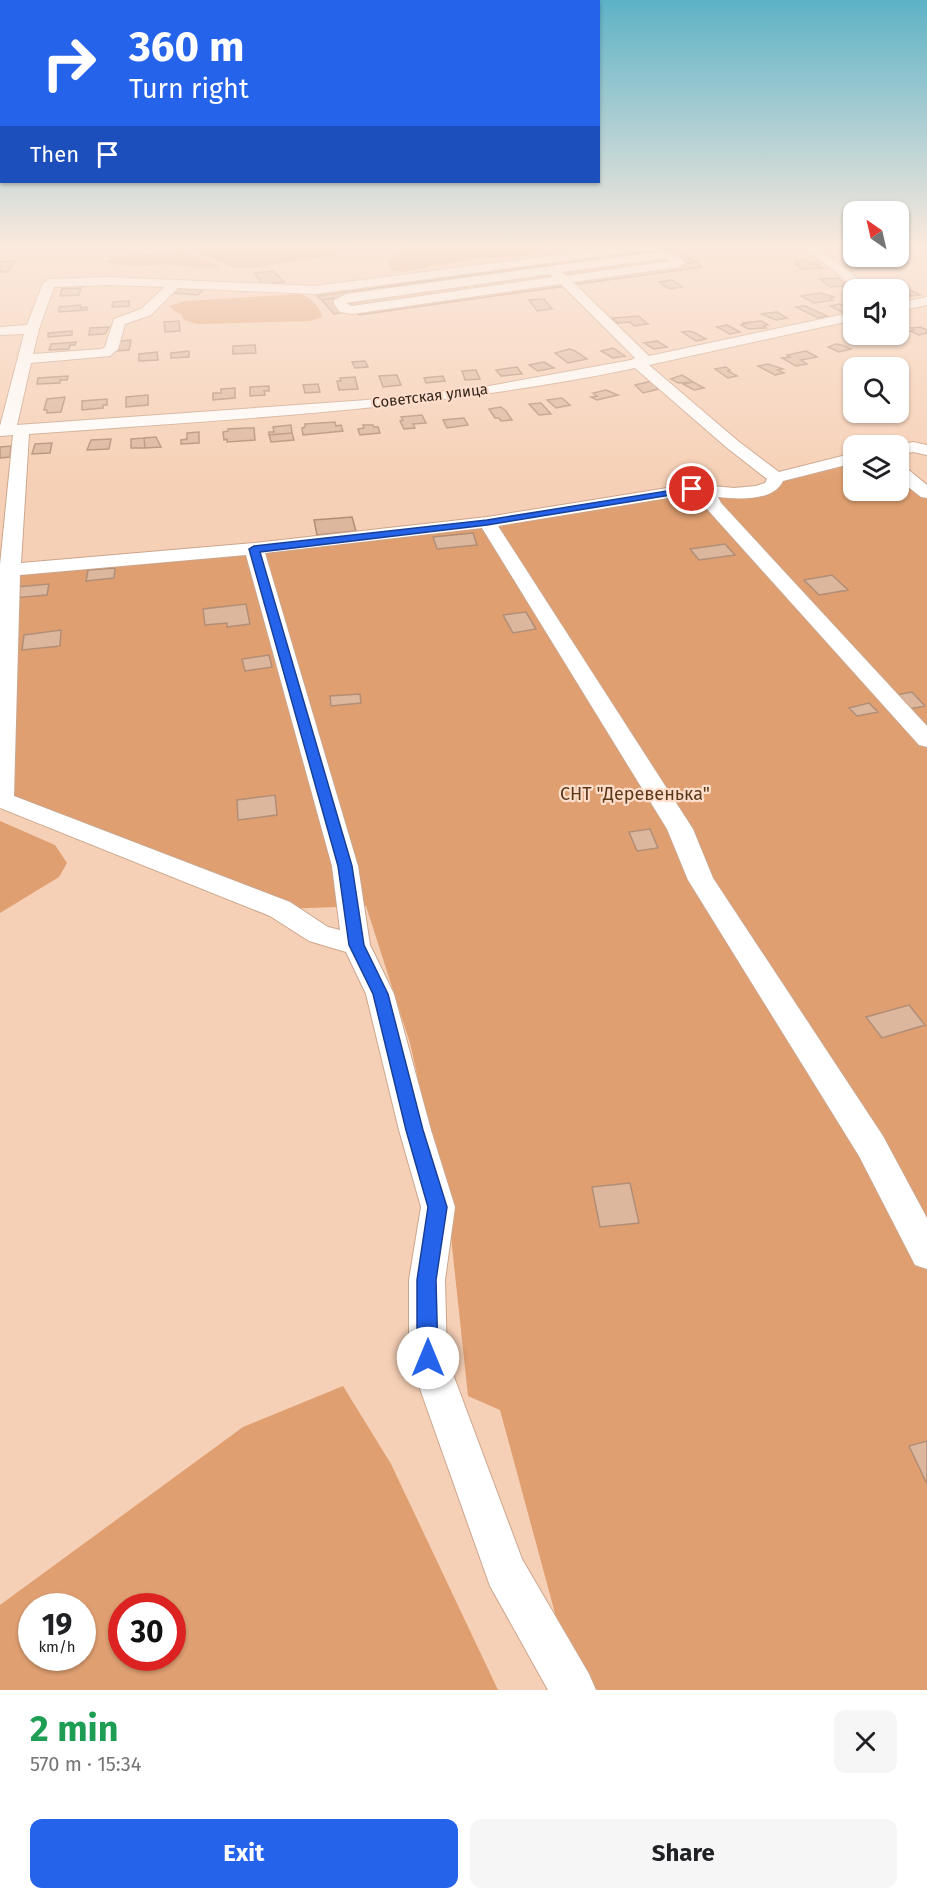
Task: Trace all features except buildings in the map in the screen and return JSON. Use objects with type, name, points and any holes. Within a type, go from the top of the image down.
[{"type":"street","points":[[34,324],[10,430],[1,800],[280,909],[319,934],[356,945]]},
{"type":"street","points":[[25,358],[105,353],[111,350],[119,324]]},
{"type":"street","points":[[608,324],[641,361],[732,444],[776,478]]},
{"type":"street","name":"Советская улица","points":[[10,430],[377,403],[490,390],[817,324]]},
{"type":"street","points":[[0,331],[32,328]]},
{"type":"street","points":[[909,448],[927,450]]},
{"type":"street","points":[[5,571],[254,549],[487,522],[692,489],[708,492],[759,491],[772,486],[776,478],[843,461]]},
{"type":"street","points":[[909,479],[927,493]]},
{"type":"street","points":[[708,492],[713,506],[927,740]]},
{"type":"street","points":[[487,522],[680,829],[701,880],[871,1146],[927,1254]]},
{"type":"street","points":[[254,549],[345,866],[356,945],[380,994],[414,1130],[438,1207],[427,1280],[428,1358],[505,1571],[573,1690]]},
{"type":"green space","name":"СНТ \"Деревенька\"","points":[[843,461],[843,501],[909,501],[909,478],[927,493],[927,1690],[590,1690],[559,1628],[500,1410],[468,1396],[449,1218],[410,1043],[366,906],[280,909],[0,799],[0,571],[254,549],[692,489],[759,491],[776,478]]},
{"type":"green space","points":[[0,821],[55,845],[67,863],[59,877],[0,913]]},
{"type":"green space","points":[[343,1386],[391,1464],[498,1690],[0,1690],[0,1605],[243,1427]]},
{"type":"route","points":[[428,1358],[427,1280],[438,1207],[414,1130],[380,994],[356,945],[345,866],[254,549],[487,522],[692,489]]}]
